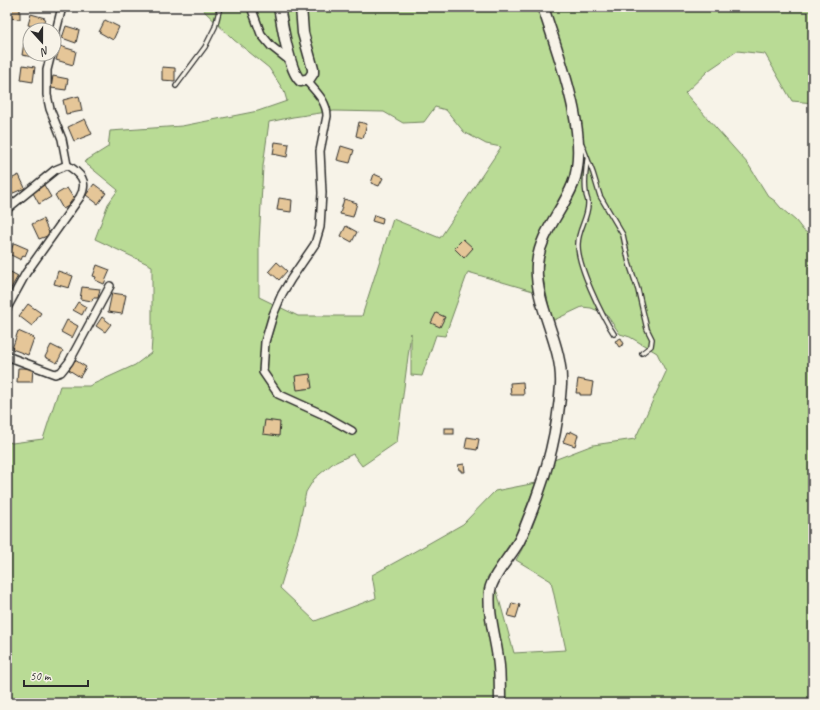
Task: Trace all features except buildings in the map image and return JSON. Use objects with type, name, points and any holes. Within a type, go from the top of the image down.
[{"type":"main road","points":[[279,7],[290,61],[297,78],[306,80],[311,76],[313,69],[303,33],[301,7]]},
{"type":"main road","points":[[500,703],[499,667],[489,604],[490,588],[518,543],[537,498],[547,467],[555,429],[560,385],[560,365],[559,356],[539,291],[537,265],[538,257],[546,235],[574,182],[579,155],[570,92],[544,7]]},
{"type":"street","points":[[58,22],[62,7]]},
{"type":"street","points":[[251,7],[261,34],[271,46],[290,61]]},
{"type":"street","points":[[7,308],[26,273],[70,213],[84,191],[84,182],[81,177],[77,171],[67,164],[62,139],[50,109],[47,70],[49,62]]},
{"type":"street","points":[[306,80],[320,96],[327,110],[320,151],[322,193],[320,227],[314,244],[291,279],[273,315],[265,342],[263,372],[278,394],[322,414],[352,431]]},
{"type":"street","points":[[7,209],[55,170],[67,164]]},
{"type":"street","points":[[7,354],[12,358],[55,374],[60,372],[69,362],[110,286]]},
{"type":"lane","points":[[176,86],[205,47],[215,27],[220,7]]},
{"type":"lane","points":[[575,120],[600,196],[617,224],[625,242],[629,263],[638,290],[647,329],[652,339],[651,346],[642,353]]},
{"type":"lane","points":[[588,158],[585,174],[588,204],[584,222],[579,234],[578,256],[599,308],[614,334]]},
{"type":"green space","points":[[200,7],[813,7],[813,103],[792,101],[765,54],[737,51],[709,70],[685,93],[748,164],[768,196],[796,221],[803,230],[813,237],[813,703],[7,703],[7,441],[12,443],[43,439],[60,386],[89,386],[135,365],[151,353],[152,266],[95,239],[108,204],[118,190],[84,162],[108,147],[110,131],[182,126],[258,111],[287,101],[284,91],[269,68],[234,40]],"holes":[[[435,107],[446,110],[464,132],[486,144],[501,147],[440,238],[393,219],[362,316],[298,316],[259,297],[259,243],[263,166],[269,122],[334,111],[384,112],[403,123],[424,122]],[[544,254],[542,273],[552,321],[582,307],[591,308],[606,314],[620,334],[630,337],[657,353],[666,372],[635,439],[593,445],[554,460],[533,524],[516,560],[551,581],[566,650],[514,653],[497,592],[487,578],[515,536],[536,483],[495,491],[463,524],[372,575],[376,598],[315,621],[280,588],[298,530],[306,492],[314,479],[332,464],[353,454],[362,466],[397,442],[411,333],[411,375],[422,376],[436,335],[445,336],[468,272],[533,291],[532,270],[534,257]]]}]
